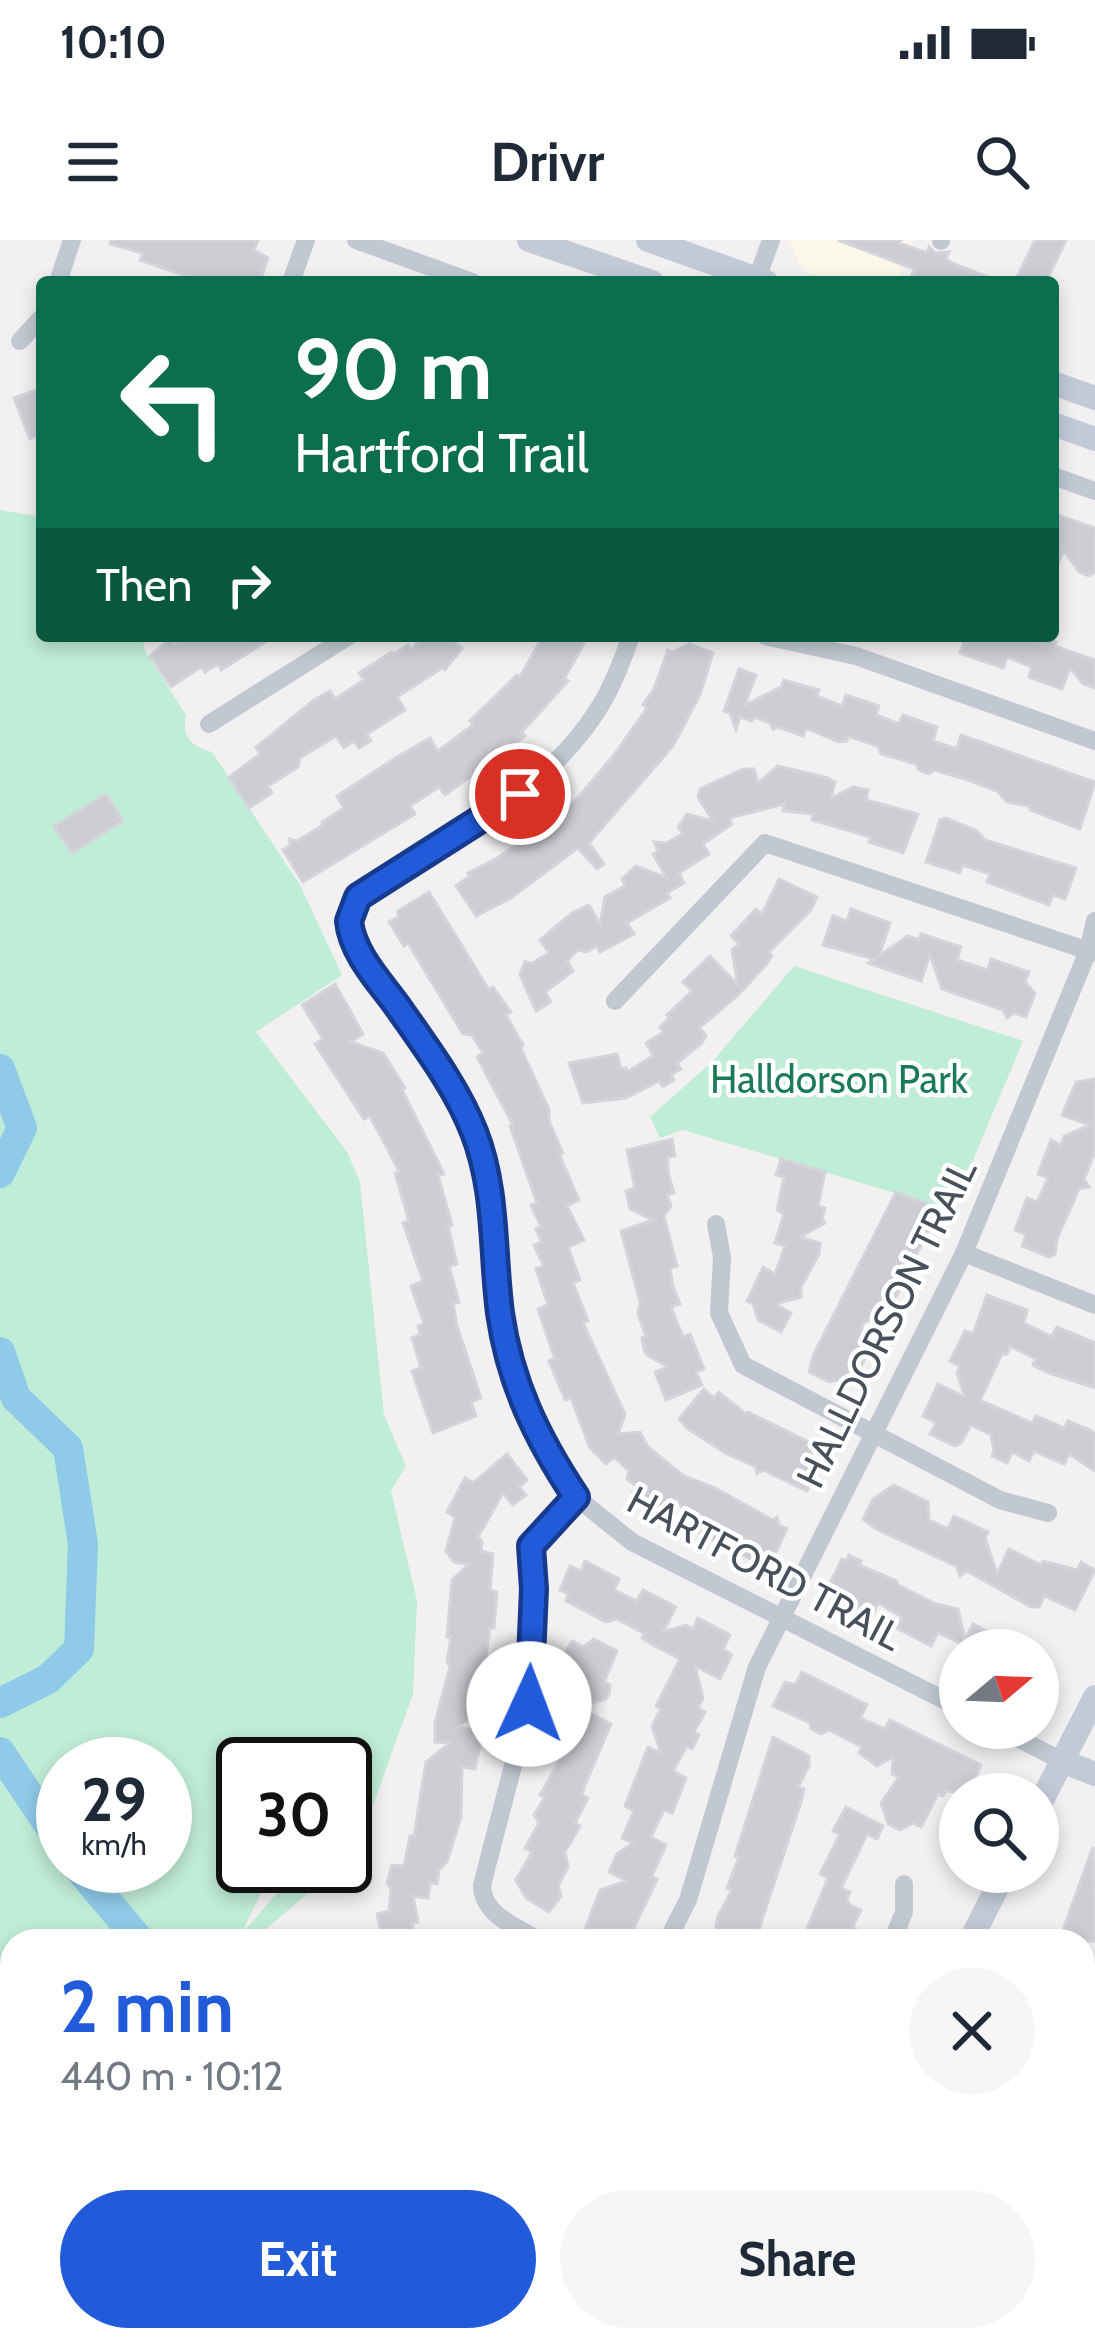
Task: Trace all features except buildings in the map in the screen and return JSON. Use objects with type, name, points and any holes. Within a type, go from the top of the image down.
[{"type":"main road","points":[[529,240],[634,276]]},
{"type":"main road","points":[[648,240],[746,276]]},
{"type":"main road","points":[[1059,385],[1095,398]]},
{"type":"main road","points":[[1059,426],[1095,439]]},
{"type":"main road","points":[[1056,1773],[1095,1697]]},
{"type":"main road","points":[[1062,1761],[1095,1774]]},
{"type":"main road","points":[[976,1929],[994,1893]]},
{"type":"street","points":[[60,276],[72,240]]},
{"type":"street","points":[[293,276],[306,240]]},
{"type":"street","points":[[356,240],[455,276]]},
{"type":"street","points":[[761,276],[771,240]]},
{"type":"street","points":[[20,341],[36,323]]},
{"type":"street","points":[[1059,478],[1095,491]]},
{"type":"street","points":[[209,724],[339,642]]},
{"type":"street","name":"HARTFORD TRAIL","points":[[628,642],[606,696],[548,770],[520,794],[358,897],[349,921],[360,953],[422,1042],[474,1132],[491,1200],[507,1356],[526,1415],[576,1497],[632,1542],[939,1697]]},
{"type":"street","points":[[821,642],[859,646],[1095,740]]},
{"type":"street","points":[[615,1001],[766,843],[1091,952]]},
{"type":"street","name":"HALLDORSON TRAIL","points":[[674,1929],[688,1900],[742,1706],[780,1616],[964,1253],[1091,952],[1095,921]]},
{"type":"street","points":[[716,1224],[722,1257],[719,1313],[737,1358],[752,1373],[1000,1500],[1048,1513]]},
{"type":"street","points":[[964,1253],[1095,1305]]},
{"type":"street","points":[[520,1929],[494,1913],[483,1899],[482,1885],[529,1704],[531,1546],[576,1497]]},
{"type":"street","points":[[1039,1749],[1062,1761]]},
{"type":"street","points":[[897,1929],[904,1912],[904,1884]]},
{"type":"shaded area","points":[[789,240],[914,240],[900,276],[818,276],[802,270]]},
{"type":"green space","points":[[0,510],[36,516],[36,642],[143,642],[186,715],[187,735],[212,752],[300,885],[342,975],[256,1032],[347,1152],[360,1182],[384,1415],[406,1466],[391,1491],[417,1601],[413,1694],[372,1808],[372,1737],[216,1737],[216,1893],[261,1893],[243,1929],[0,1929]]},
{"type":"green space","name":"Halldorson Park","points":[[794,966],[1023,1041],[952,1210],[683,1130],[660,1138],[650,1117],[712,1062]]},
{"type":"green space","points":[[277,1893],[308,1893],[267,1928],[246,1929]]},
{"type":"waterway","points":[[0,1069],[22,1128],[0,1173]]},
{"type":"waterway","points":[[0,1352],[16,1398],[68,1448],[83,1544],[79,1649],[48,1679],[0,1703]]},
{"type":"waterway","points":[[0,1752],[36,1806]]},
{"type":"waterway","points":[[100,1893],[130,1929]]},
{"type":"route","points":[[520,794],[358,897],[349,921],[360,953],[422,1042],[474,1132],[491,1200],[507,1356],[526,1415],[576,1497],[531,1546],[529,1704]]}]
